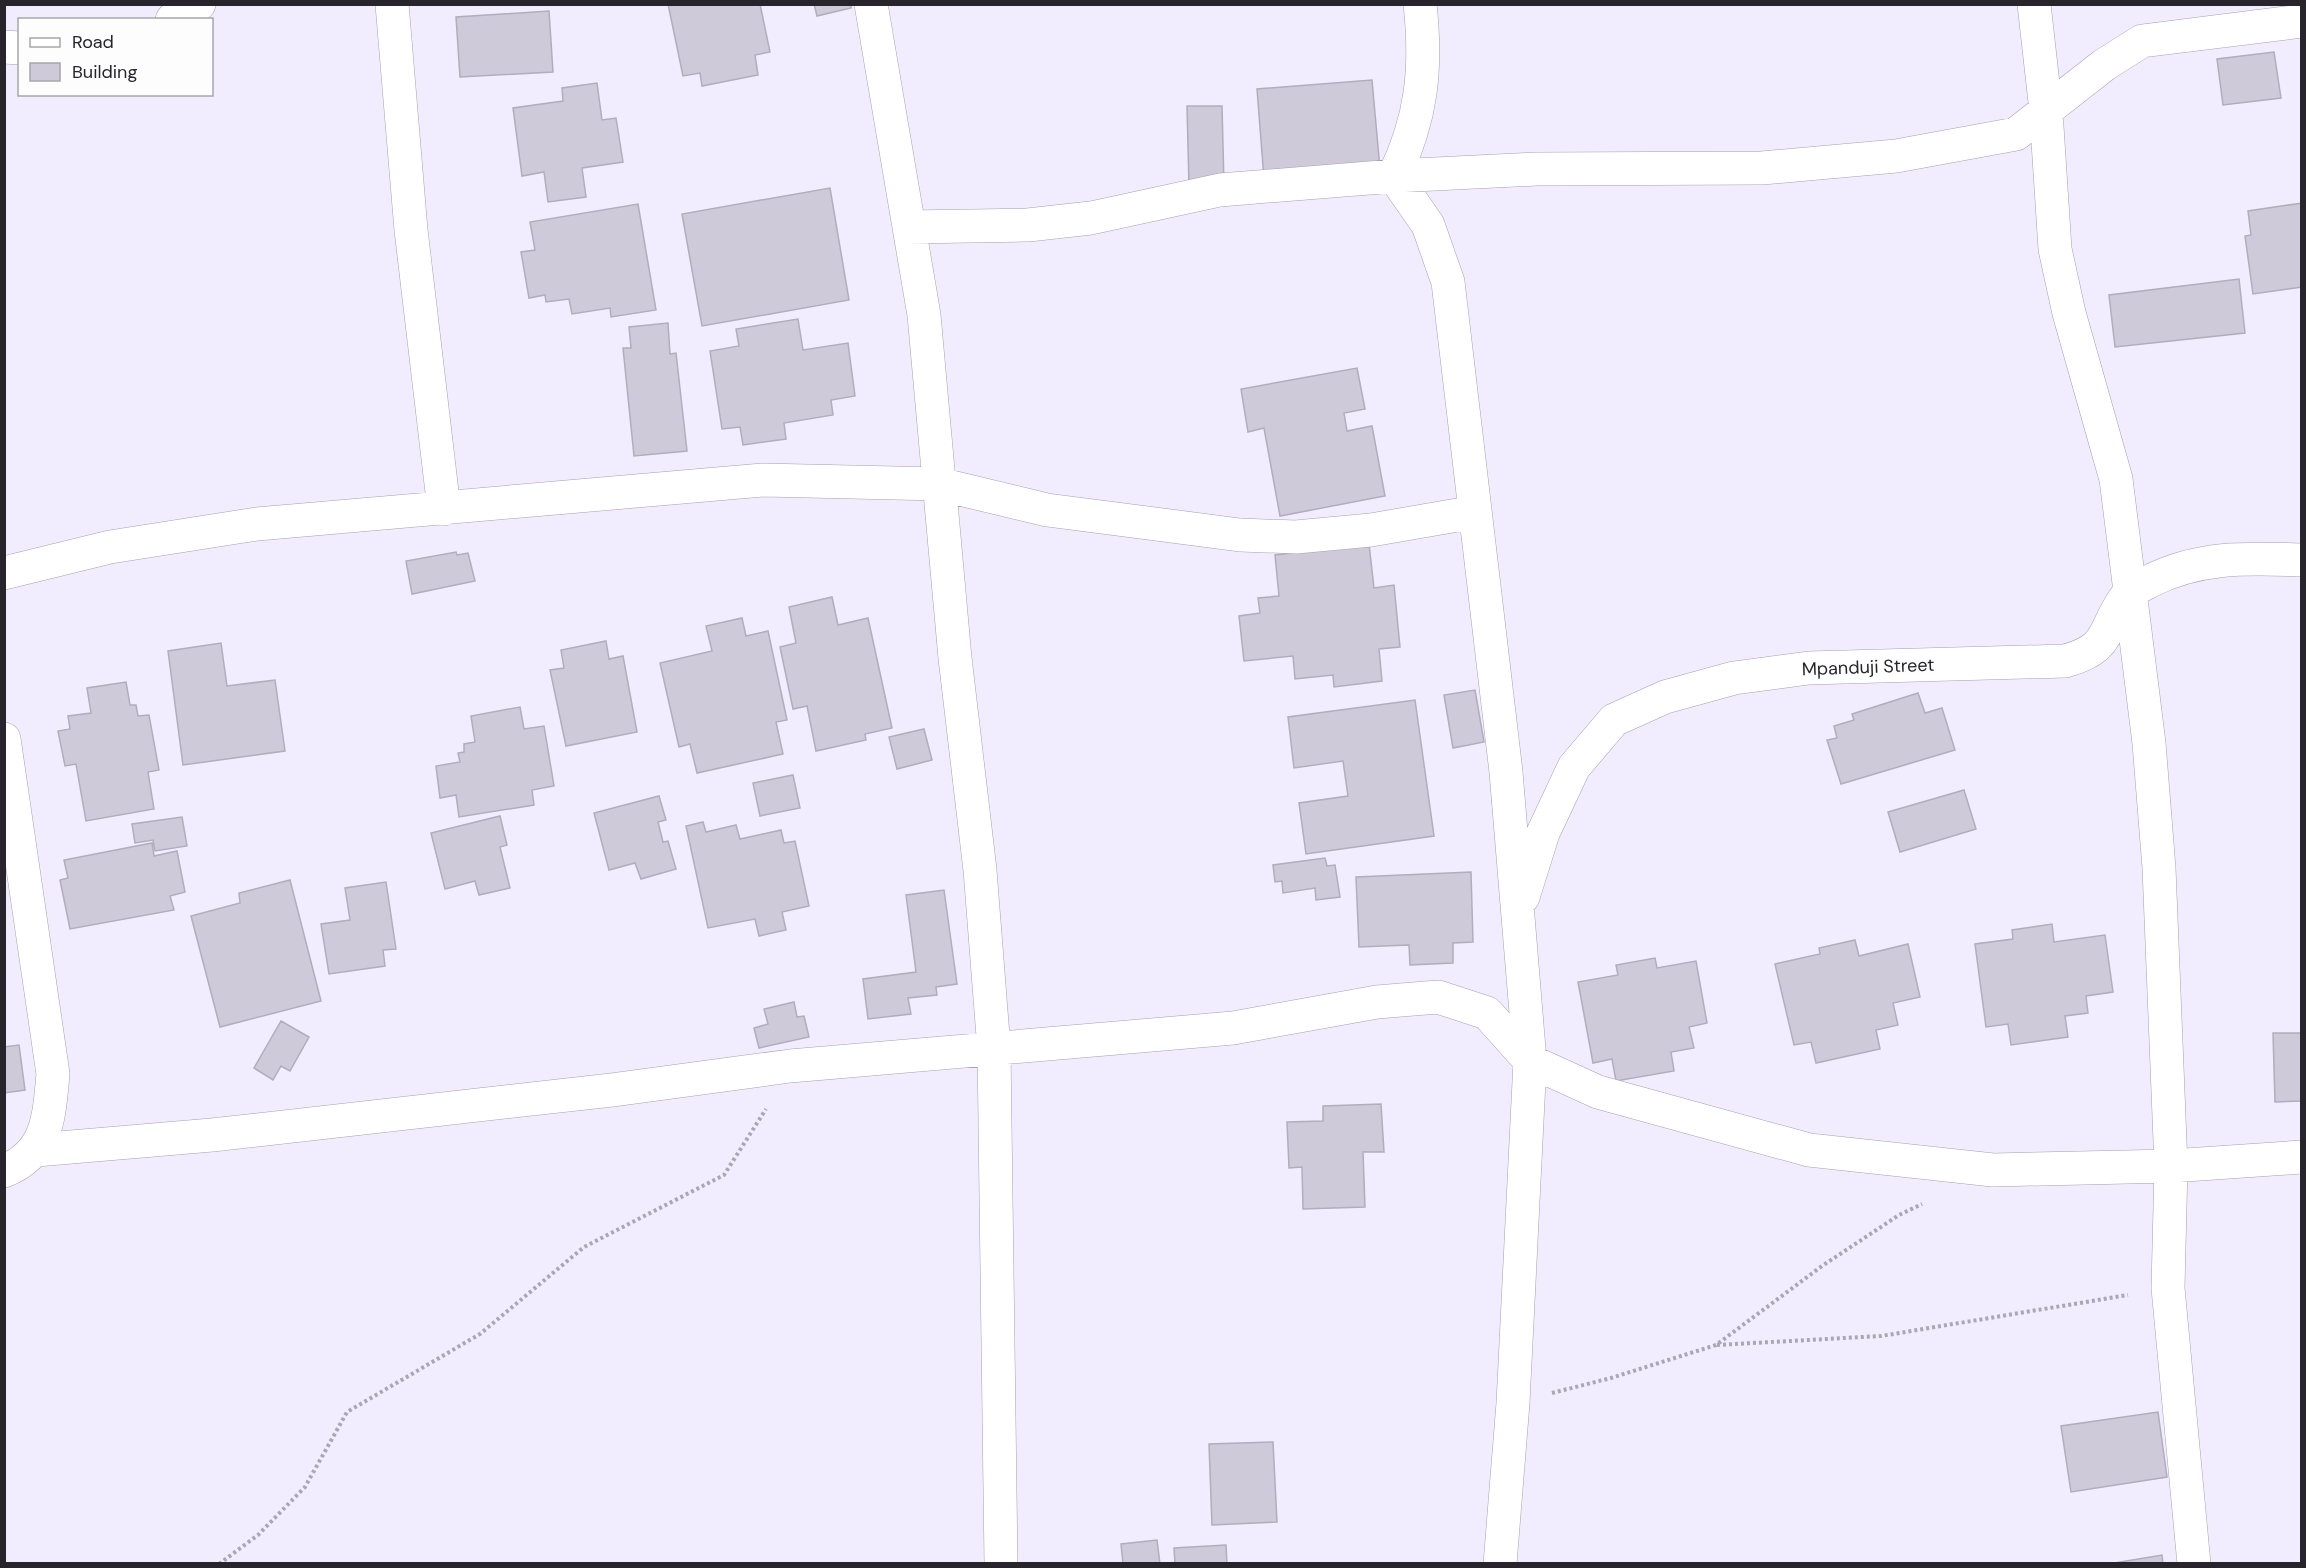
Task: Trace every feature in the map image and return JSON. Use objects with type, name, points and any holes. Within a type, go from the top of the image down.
[{"type":"street","points":[[174,18],[177,14],[199,4]]},
{"type":"street","points":[[392,4],[411,230],[444,509]]},
{"type":"street","points":[[871,4],[924,315],[955,658],[980,870],[994,1049],[1001,1563]]},
{"type":"street","points":[[1394,176],[1411,140],[1422,91],[1420,4]]},
{"type":"street","points":[[2034,4],[2046,111],[2055,249],[2069,313],[2116,479],[2149,743],[2159,868],[2171,1167],[2168,1288],[2194,1563]]},
{"type":"street","points":[[909,227],[1028,225],[1091,218],[1220,190],[1394,176],[1538,169],[1762,168],[1896,156],[2016,134],[2104,65],[2142,41],[2301,21]]},
{"type":"street","points":[[1394,176],[1428,225],[1448,282],[1519,910],[1530,1061],[1513,1402],[1500,1563]]},
{"type":"street","points":[[4,573],[110,547],[257,524],[763,480],[939,483],[1047,510],[1240,535],[1296,537],[1349,532],[1475,512]]},
{"type":"street","points":[[2129,592],[2174,569],[2211,560],[2301,560]]},
{"type":"street","name":"Mpanduji Street","points":[[1519,910],[1543,833],[1574,767],[1614,720],[1665,697],[1734,678],[1809,668],[2065,662],[2086,656],[2100,646],[2105,632],[2129,592]]},
{"type":"street","points":[[4,739],[53,1074],[48,1122],[36,1150]]},
{"type":"street","points":[[4,1171],[36,1150],[212,1135],[612,1090],[790,1066],[1233,1028],[1377,1002],[1438,997],[1487,1013],[1530,1061],[1598,1092],[1809,1150],[1993,1170],[2171,1167],[2301,1157]]},
{"type":"path","points":[[219,1563],[258,1535],[305,1487],[347,1412],[480,1334],[584,1247],[724,1175],[790,1066]]},
{"type":"path","points":[[1716,1345],[1822,1266],[1899,1215],[1931,1200]]},
{"type":"path","points":[[1513,1402],[1611,1378],[1716,1345],[1881,1336],[2168,1288]]},
{"type":"building","points":[[668,4],[760,4],[770,52],[755,55],[758,75],[702,86],[700,73],[683,76]]},
{"type":"building","points":[[814,4],[851,4],[851,8],[817,16]]},
{"type":"building","points":[[549,11],[553,72],[460,77],[456,17]]},
{"type":"building","points":[[2274,52],[2281,98],[2223,105],[2217,59]]},
{"type":"building","points":[[1372,80],[1380,169],[1264,179],[1257,89]]},
{"type":"building","points":[[597,83],[602,120],[616,118],[623,162],[582,168],[586,197],[548,202],[544,172],[522,176],[513,108],[563,101],[562,88]]},
{"type":"building","points":[[1187,106],[1222,106],[1224,185],[1189,186]]},
{"type":"building","points":[[830,188],[849,300],[702,326],[682,214]]},
{"type":"building","points":[[2302,203],[2302,287],[2253,294],[2245,236],[2251,235],[2248,211]]},
{"type":"building","points":[[638,204],[656,310],[611,317],[610,308],[572,314],[569,299],[546,302],[545,295],[529,298],[521,252],[535,250],[530,222]]},
{"type":"building","points":[[2239,279],[2245,333],[2115,347],[2109,295]]},
{"type":"building","points":[[798,319],[803,350],[848,343],[855,396],[831,400],[833,415],[784,423],[786,439],[743,445],[740,427],[722,429],[710,351],[739,346],[736,329]]},
{"type":"building","points":[[668,323],[670,354],[676,353],[687,451],[634,456],[623,348],[631,348],[629,327]]},
{"type":"building","points":[[1357,368],[1365,409],[1344,413],[1347,431],[1372,426],[1385,496],[1280,516],[1264,428],[1248,432],[1241,389]]},
{"type":"building","points":[[1369,544],[1374,588],[1394,585],[1400,647],[1379,649],[1382,681],[1334,687],[1333,675],[1295,679],[1293,656],[1244,661],[1239,616],[1260,613],[1258,598],[1279,596],[1275,555]]},
{"type":"building","points":[[456,552],[457,555],[468,553],[475,581],[412,594],[406,561]]},
{"type":"building","points":[[832,597],[838,625],[868,618],[892,728],[865,734],[866,740],[816,751],[807,706],[793,709],[780,647],[796,643],[789,607]]},
{"type":"building","points":[[742,618],[746,636],[768,631],[787,720],[776,722],[783,754],[697,773],[690,744],[679,747],[660,663],[712,651],[706,626]]},
{"type":"building","points":[[606,641],[609,659],[623,656],[637,732],[566,746],[550,670],[564,668],[561,650]]},
{"type":"building","points":[[221,643],[227,686],[275,680],[285,751],[183,765],[168,651]]},
{"type":"building","points":[[126,682],[130,705],[136,705],[138,716],[149,715],[159,770],[148,772],[154,809],[86,821],[76,764],[65,766],[58,731],[70,729],[68,716],[91,713],[87,688]]},
{"type":"building","points":[[1475,690],[1484,742],[1453,748],[1444,695]]},
{"type":"building","points":[[1918,693],[1925,713],[1942,708],[1955,750],[1841,784],[1827,740],[1837,738],[1834,726],[1854,720],[1852,714]]},
{"type":"building","points":[[1415,700],[1434,836],[1306,854],[1299,803],[1348,796],[1343,761],[1294,768],[1288,717]]},
{"type":"building","points":[[520,707],[524,729],[544,726],[554,786],[532,790],[534,805],[459,817],[456,795],[440,798],[436,766],[460,762],[458,753],[464,752],[464,744],[475,742],[471,716]]},
{"type":"building","points":[[924,729],[932,760],[897,769],[889,737]]},
{"type":"building","points":[[793,775],[800,808],[760,816],[753,783]]},
{"type":"building","points":[[1964,790],[1976,829],[1900,852],[1888,812]]},
{"type":"building","points":[[659,796],[666,820],[658,822],[663,842],[668,841],[676,869],[641,879],[635,863],[609,870],[594,813]]},
{"type":"building","points":[[500,816],[507,845],[500,847],[510,888],[479,895],[475,881],[445,889],[431,833]]},
{"type":"building","points":[[182,817],[187,846],[155,851],[153,840],[135,843],[132,824]]},
{"type":"building","points":[[703,822],[706,832],[736,825],[740,839],[781,830],[784,843],[795,841],[809,906],[782,912],[786,930],[759,936],[755,919],[708,928],[686,826]]},
{"type":"building","points":[[152,843],[154,856],[177,851],[185,892],[170,896],[174,910],[70,929],[60,880],[68,878],[64,860]]},
{"type":"building","points":[[1325,858],[1327,866],[1335,865],[1340,897],[1316,900],[1315,888],[1283,893],[1282,881],[1275,882],[1273,865]]},
{"type":"building","points":[[1471,872],[1473,942],[1453,943],[1453,963],[1410,965],[1409,945],[1359,947],[1356,877]]},
{"type":"building","points":[[290,880],[321,1001],[220,1027],[191,916],[240,903],[239,893]]},
{"type":"building","points":[[386,882],[396,949],[383,950],[385,966],[329,974],[321,924],[350,920],[345,888]]},
{"type":"building","points":[[944,890],[957,984],[936,987],[937,995],[908,998],[911,1014],[868,1019],[863,979],[916,972],[906,895]]},
{"type":"building","points":[[2052,924],[2054,942],[2105,935],[2113,992],[2086,996],[2088,1013],[2065,1016],[2068,1037],[2011,1045],[2008,1024],[1986,1027],[1975,944],[2013,939],[2012,930]]},
{"type":"building","points":[[1855,940],[1859,956],[1908,944],[1920,997],[1893,1003],[1898,1025],[1876,1030],[1880,1049],[1816,1063],[1811,1042],[1794,1045],[1775,964],[1820,954],[1819,948]]},
{"type":"building","points":[[1655,958],[1657,968],[1696,961],[1707,1023],[1689,1027],[1694,1048],[1671,1052],[1674,1071],[1616,1081],[1612,1059],[1593,1063],[1578,982],[1618,975],[1616,965]]},
{"type":"building","points":[[794,1002],[797,1017],[804,1016],[809,1037],[759,1048],[754,1028],[768,1024],[764,1009]]},
{"type":"building","points":[[281,1021],[309,1037],[290,1071],[281,1066],[273,1080],[254,1068]]},
{"type":"building","points":[[2273,1033],[2302,1033],[2302,1101],[2275,1102]]},
{"type":"building","points":[[19,1045],[25,1090],[4,1093],[4,1047]]},
{"type":"building","points":[[1381,1104],[1384,1152],[1363,1152],[1365,1207],[1303,1209],[1302,1167],[1289,1168],[1287,1122],[1323,1121],[1323,1106]]},
{"type":"building","points":[[2158,1412],[2167,1477],[2071,1492],[2061,1426]]},
{"type":"building","points":[[1273,1442],[1277,1522],[1212,1525],[1209,1444]]},
{"type":"building","points":[[1157,1540],[1160,1564],[1123,1564],[1121,1544]]},
{"type":"building","points":[[1226,1545],[1227,1564],[1175,1564],[1174,1548]]},
{"type":"building","points":[[2162,1555],[2163,1564],[2108,1564]]}]
